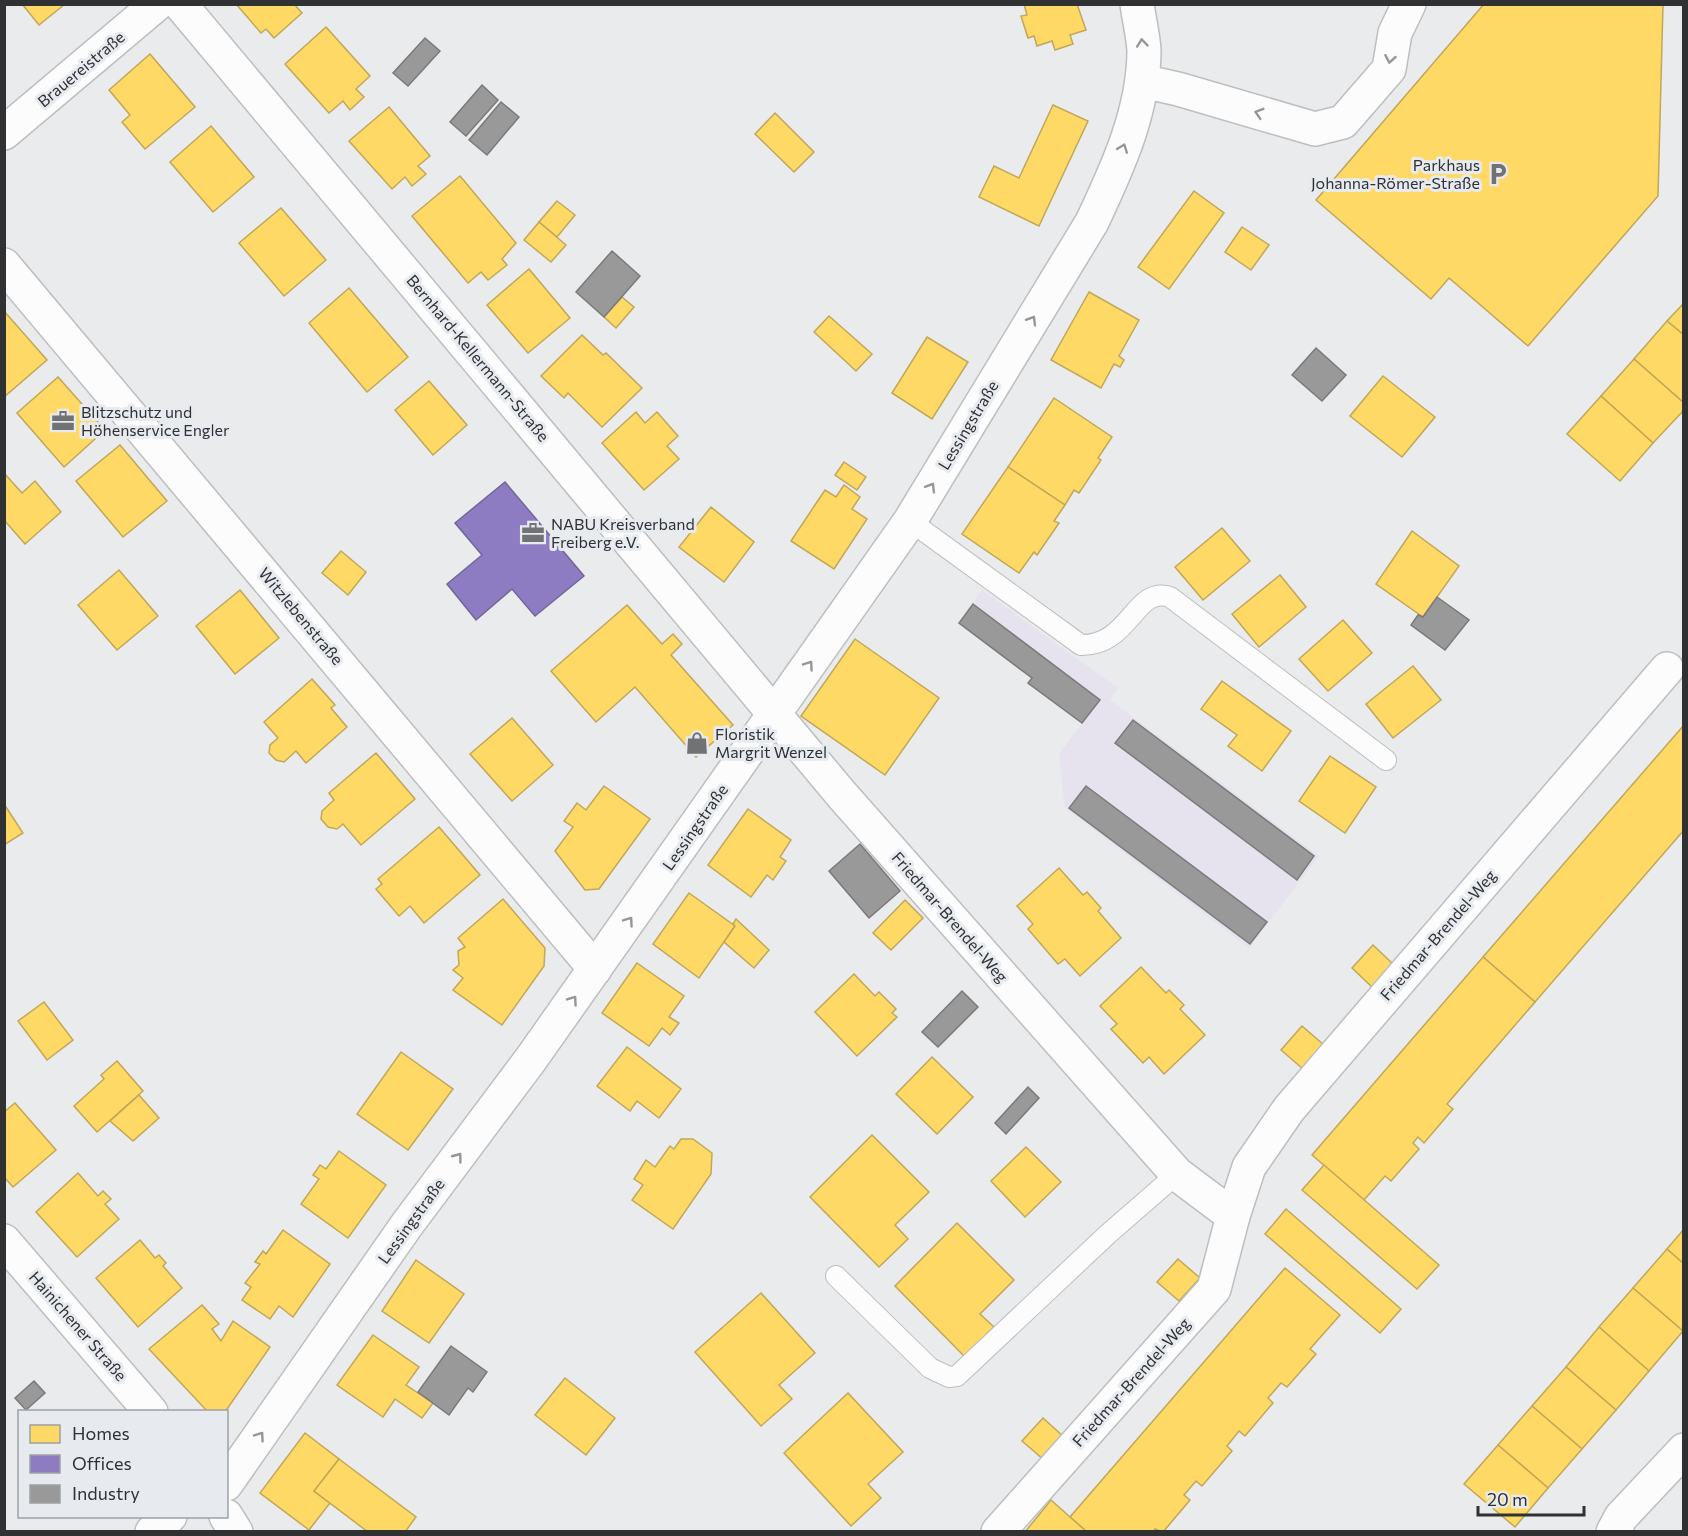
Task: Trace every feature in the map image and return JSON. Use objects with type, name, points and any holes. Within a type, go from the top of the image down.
[{"type":"street","name":"Brauereistraße","points":[[4,133],[158,4]]},
{"type":"street","name":"Bernhard-Kellermann-Straße","points":[[180,4],[775,712]]},
{"type":"street","name":"Lessingstraße","points":[[228,1481],[406,1226],[531,1059],[910,521],[1092,222],[1127,139],[1142,81],[1144,48],[1137,4]]},
{"type":"street","points":[[1142,81],[1178,89],[1315,129],[1342,122],[1389,69],[1395,33],[1409,4]]},
{"type":"street","name":"Witzlebenstraße","points":[[4,265],[595,969]]},
{"type":"street","name":"Friedmar-Brendel-Weg","points":[[998,1532],[1214,1289],[1233,1216],[1249,1167],[1289,1109],[1667,669]]},
{"type":"street","name":"Friedmar-Brendel-Weg","points":[[775,712],[842,795],[1177,1174],[1233,1216]]},
{"type":"street","name":"Hainichener Straße","points":[[4,1241],[149,1410]]},
{"type":"street","points":[[1613,1532],[1621,1517],[1683,1450]]},
{"type":"street","points":[[152,1532],[168,1518]]},
{"type":"street","points":[[227,1518],[236,1532]]},
{"type":"lane","points":[[910,521],[1082,645],[1091,645],[1114,637],[1154,595],[1170,597],[1386,760]]},
{"type":"lane","points":[[836,1276],[930,1368],[949,1377],[957,1376],[1108,1234],[1177,1174]]},
{"type":"shaded area","points":[[982,590],[1118,688],[1110,700],[1319,856],[1249,948],[1065,808],[1059,754],[1082,723],[1028,683],[1032,678],[959,623]]},
{"type":"building: Homes","points":[[22,4],[65,4],[39,25]]},
{"type":"building: Homes","points":[[236,4],[294,4],[302,13],[274,38],[266,29],[261,33]]},
{"type":"building: Homes","points":[[1024,4],[1077,4],[1086,30],[1070,35],[1073,44],[1055,50],[1052,41],[1037,46],[1034,36],[1028,38],[1021,16],[1027,15]]},
{"type":"building: Homes","name":"Parkhaus Johanna-Römer-Straße","points":[[1484,4],[1663,4],[1658,196],[1528,346],[1449,278],[1431,299],[1316,200]]},
{"type":"building: Homes","points":[[326,27],[370,76],[356,89],[364,97],[350,110],[343,101],[329,113],[285,64]]},
{"type":"building: Homes","points":[[150,54],[195,107],[145,149],[122,122],[130,115],[109,90]]},
{"type":"building: Homes","points":[[1053,105],[1088,121],[1039,226],[979,197],[994,166],[1019,178]]},
{"type":"building: Homes","points":[[389,107],[430,156],[418,166],[426,174],[412,186],[405,177],[392,189],[349,141]]},
{"type":"building: Homes","points":[[775,113],[814,152],[794,172],[755,134]]},
{"type":"building: Homes","points":[[211,126],[254,177],[213,212],[170,162]]},
{"type":"building: Homes","points":[[460,176],[516,243],[502,259],[507,265],[488,280],[481,272],[468,283],[412,216]]},
{"type":"building: Homes","points":[[1194,191],[1224,213],[1169,289],[1138,267]]},
{"type":"building: Homes","points":[[557,201],[575,215],[557,237],[539,222]]},
{"type":"building: Homes","points":[[281,208],[326,260],[284,296],[239,243]]},
{"type":"building: Homes","points":[[539,222],[566,245],[551,262],[524,240]]},
{"type":"building: Homes","points":[[1242,227],[1269,245],[1251,270],[1225,252]]},
{"type":"building: Homes","points":[[529,269],[570,318],[528,353],[487,305]]},
{"type":"building: Homes","points":[[349,288],[408,357],[367,392],[309,323]]},
{"type":"building: Homes","points":[[1089,292],[1139,320],[1119,356],[1124,360],[1120,367],[1114,364],[1101,388],[1051,360]]},
{"type":"building: Homes","points":[[622,297],[634,307],[616,328],[604,317]]},
{"type":"building: Homes","points":[[1684,303],[1684,335],[1667,321]]},
{"type":"building: Homes","points":[[4,311],[47,360],[4,397]]},
{"type":"building: Homes","points":[[829,316],[872,354],[856,371],[814,332]]},
{"type":"building: Homes","points":[[1667,321],[1684,335],[1684,403],[1634,359]]},
{"type":"building: Homes","points":[[582,335],[603,355],[606,353],[642,388],[602,427],[568,393],[564,398],[541,376]]},
{"type":"building: Homes","points":[[927,337],[968,362],[932,419],[892,393]]},
{"type":"building: Homes","points":[[1634,359],[1684,403],[1684,410],[1653,443],[1601,396]]},
{"type":"building: Homes","points":[[1383,376],[1435,417],[1402,457],[1350,416]]},
{"type":"building: Homes","points":[[58,377],[105,430],[64,467],[17,413]]},
{"type":"building: Homes","points":[[429,381],[467,425],[433,455],[395,410]]},
{"type":"building: Homes","points":[[1601,396],[1653,443],[1620,481],[1567,434]]},
{"type":"building: Homes","points":[[1054,398],[1112,437],[1098,458],[1101,460],[1079,493],[1074,490],[1065,505],[1008,467]]},
{"type":"building: Homes","points":[[636,412],[645,423],[657,412],[678,436],[667,446],[679,459],[644,490],[602,443]]},
{"type":"building: Homes","points":[[120,445],[167,501],[123,537],[76,481]]},
{"type":"building: Homes","points":[[844,462],[866,477],[857,490],[835,475]]},
{"type":"building: Homes","points":[[1008,467],[1065,505],[1054,521],[1059,523],[1037,555],[1034,552],[1019,573],[962,534]]},
{"type":"building: Homes","points":[[4,473],[22,493],[35,481],[61,512],[25,544],[4,520]]},
{"type":"building: Homes","points":[[844,485],[860,497],[852,509],[867,519],[834,569],[791,541],[825,490],[836,497]]},
{"type":"building: Homes","points":[[711,507],[754,542],[724,582],[679,547]]},
{"type":"building: Homes","points":[[1222,528],[1250,561],[1203,600],[1175,567]]},
{"type":"building: Homes","points":[[1412,531],[1459,566],[1423,617],[1376,584]]},
{"type":"building: Homes","points":[[341,551],[366,572],[348,595],[322,573]]},
{"type":"building: Homes","points":[[119,570],[158,616],[117,650],[78,605]]},
{"type":"building: Homes","points":[[1280,575],[1306,607],[1259,647],[1232,614]]},
{"type":"building: Homes","points":[[240,590],[279,638],[235,674],[196,626]]},
{"type":"building: Homes","points":[[627,605],[662,644],[673,634],[682,644],[671,655],[733,725],[696,757],[635,687],[596,722],[551,671]]},
{"type":"building: Homes","points":[[1343,620],[1372,653],[1328,691],[1299,659]]},
{"type":"building: Homes","points":[[855,639],[939,698],[885,775],[801,716]]},
{"type":"building: Homes","points":[[1413,666],[1441,700],[1393,738],[1366,704]]},
{"type":"building: Homes","points":[[312,679],[335,705],[331,708],[347,727],[306,763],[296,751],[284,762],[276,760],[269,753],[270,745],[278,738],[264,722]]},
{"type":"building: Homes","points":[[1222,681],[1291,731],[1262,771],[1228,746],[1237,735],[1201,709]]},
{"type":"building: Homes","points":[[512,718],[553,765],[512,801],[470,754]]},
{"type":"building: Homes","points":[[1684,725],[1684,830],[1535,1002],[1483,957]]},
{"type":"building: Homes","points":[[376,753],[415,799],[361,845],[343,824],[337,829],[328,827],[321,819],[322,811],[334,800],[329,793]]},
{"type":"building: Homes","points":[[1330,756],[1376,787],[1345,833],[1299,801]]},
{"type":"building: Homes","points":[[604,786],[650,819],[599,889],[585,890],[555,851],[573,827],[564,821],[577,803],[586,810]]},
{"type":"building: Homes","points":[[4,804],[23,833],[4,845]]},
{"type":"building: Homes","points":[[748,809],[791,840],[780,857],[786,861],[773,880],[767,875],[751,897],[708,865]]},
{"type":"building: Homes","points":[[439,827],[480,875],[424,923],[410,906],[399,916],[376,889],[382,884],[378,879]]},
{"type":"building: Homes","points":[[1059,868],[1083,895],[1087,892],[1101,908],[1098,911],[1121,938],[1080,976],[1065,959],[1058,964],[1028,929],[1033,924],[1017,906]]},
{"type":"building: Homes","points":[[689,893],[735,926],[699,978],[653,944]]},
{"type":"building: Homes","points":[[503,899],[545,948],[544,966],[502,1025],[453,990],[463,978],[453,970],[459,965],[458,951],[465,947],[458,938]]},
{"type":"building: Homes","points":[[905,900],[923,918],[891,950],[873,933]]},
{"type":"building: Homes","points":[[736,919],[769,950],[754,968],[724,942],[735,926],[733,924]]},
{"type":"building: Homes","points":[[1373,945],[1394,965],[1373,988],[1352,968]]},
{"type":"building: Homes","points":[[1483,957],[1535,1002],[1447,1104],[1453,1109],[1424,1143],[1418,1137],[1413,1143],[1419,1149],[1391,1181],[1385,1176],[1364,1200],[1312,1155]]},
{"type":"building: Homes","points":[[637,963],[684,996],[669,1017],[679,1023],[670,1035],[662,1028],[649,1046],[602,1013]]},
{"type":"building: Homes","points":[[1141,967],[1166,993],[1169,990],[1184,1005],[1180,1009],[1205,1035],[1164,1074],[1149,1057],[1143,1063],[1111,1029],[1117,1024],[1100,1006]]},
{"type":"building: Homes","points":[[854,974],[875,996],[879,992],[896,1009],[892,1013],[897,1017],[857,1056],[815,1012]]},
{"type":"building: Homes","points":[[44,1002],[73,1040],[47,1060],[18,1021]]},
{"type":"building: Homes","points":[[1302,1026],[1324,1045],[1303,1069],[1281,1050]]},
{"type":"building: Homes","points":[[627,1047],[681,1089],[659,1118],[637,1101],[630,1111],[597,1086]]},
{"type":"building: Homes","points":[[401,1052],[453,1089],[408,1150],[357,1114]]},
{"type":"building: Homes","points":[[932,1057],[973,1097],[937,1134],[896,1094]]},
{"type":"building: Homes","points":[[117,1061],[143,1091],[97,1132],[74,1106],[104,1079],[101,1075]]},
{"type":"building: Homes","points":[[139,1095],[159,1118],[133,1141],[110,1121]]},
{"type":"building: Homes","points":[[15,1103],[56,1150],[13,1187],[4,1177],[4,1112]]},
{"type":"building: Homes","points":[[872,1135],[929,1192],[895,1225],[908,1239],[879,1267],[810,1197]]},
{"type":"building: Homes","points":[[681,1139],[693,1139],[712,1153],[711,1174],[673,1229],[632,1200],[643,1185],[634,1179],[646,1160],[655,1167],[670,1146],[674,1149]]},
{"type":"building: Homes","points":[[1026,1147],[1061,1182],[1025,1217],[991,1181]]},
{"type":"building: Homes","points":[[339,1151],[386,1185],[348,1238],[301,1204],[319,1179],[313,1175],[320,1165],[326,1169]]},
{"type":"building: Homes","points":[[1324,1165],[1439,1265],[1417,1289],[1302,1190]]},
{"type":"building: Homes","points":[[78,1173],[98,1196],[103,1191],[111,1199],[105,1204],[119,1219],[77,1257],[36,1212]]},
{"type":"building: Homes","points":[[1286,1209],[1401,1309],[1380,1333],[1265,1234]]},
{"type":"building: Homes","points":[[957,1223],[1014,1280],[980,1314],[994,1327],[964,1356],[895,1286]]},
{"type":"building: Homes","points":[[1684,1229],[1684,1264],[1667,1249]]},
{"type":"building: Homes","points":[[283,1230],[330,1264],[293,1317],[279,1306],[270,1319],[242,1300],[251,1287],[245,1283],[260,1264],[255,1262],[263,1251],[266,1254]]},
{"type":"building: Homes","points":[[140,1240],[155,1258],[159,1255],[166,1263],[163,1266],[182,1288],[138,1327],[96,1278]]},
{"type":"building: Homes","points":[[1667,1249],[1684,1264],[1683,1331],[1633,1288]]},
{"type":"building: Homes","points":[[1178,1259],[1200,1278],[1179,1301],[1157,1282]]},
{"type":"building: Homes","points":[[416,1260],[464,1294],[429,1343],[382,1311]]},
{"type":"building: Homes","points":[[1285,1268],[1340,1315],[1310,1349],[1316,1354],[1287,1387],[1281,1383],[1268,1398],[1273,1403],[1245,1436],[1239,1431],[1227,1446],[1232,1451],[1202,1486],[1196,1481],[1184,1495],[1190,1500],[1163,1532],[1155,1529],[1153,1532],[1087,1532],[1070,1517]]},
{"type":"building: Homes","points":[[1633,1288],[1683,1331],[1649,1371],[1599,1327]]},
{"type":"building: Homes","points":[[761,1293],[815,1353],[779,1385],[792,1399],[761,1426],[695,1352]]},
{"type":"building: Homes","points":[[202,1305],[219,1324],[212,1329],[221,1341],[233,1321],[270,1347],[226,1410],[206,1410],[149,1349]]},
{"type":"building: Homes","points":[[1599,1327],[1649,1371],[1616,1410],[1566,1367]]},
{"type":"building: Homes","points":[[373,1335],[419,1367],[406,1385],[433,1403],[422,1418],[395,1399],[383,1417],[337,1385]]},
{"type":"building: Homes","points":[[1566,1367],[1616,1410],[1582,1449],[1532,1406]]},
{"type":"building: Homes","points":[[565,1378],[615,1418],[586,1455],[535,1415]]},
{"type":"building: Homes","points":[[848,1393],[903,1452],[868,1484],[881,1498],[851,1526],[784,1453]]},
{"type":"building: Homes","points":[[1532,1406],[1582,1449],[1548,1488],[1498,1445]]},
{"type":"building: Homes","points":[[1043,1418],[1064,1437],[1044,1460],[1022,1441]]},
{"type":"building: Homes","points":[[305,1433],[339,1459],[314,1491],[330,1503],[309,1530],[260,1493]]},
{"type":"building: Homes","points":[[1498,1445],[1548,1488],[1515,1527],[1464,1484]]},
{"type":"building: Homes","points":[[339,1459],[416,1517],[405,1532],[368,1532],[314,1491]]},
{"type":"building: Homes","points":[[1051,1500],[1070,1517],[1087,1532],[1025,1532]]},
{"type":"building: Offices","points":[[505,482],[584,576],[535,616],[512,589],[476,620],[447,584],[482,555],[455,523]]},
{"type":"building: Industry","points":[[425,38],[440,51],[408,86],[393,73]]},
{"type":"building: Industry","points":[[482,85],[498,100],[466,136],[450,122]]},
{"type":"building: Industry","points":[[501,102],[519,117],[487,155],[469,140]]},
{"type":"building: Industry","points":[[612,251],[640,276],[604,317],[576,292]]},
{"type":"building: Industry","points":[[1316,348],[1346,375],[1322,401],[1292,375]]},
{"type":"building: Industry","points":[[1437,597],[1469,620],[1445,650],[1411,625],[1418,615],[1423,617]]},
{"type":"building: Industry","points":[[973,604],[1100,700],[1082,723],[1028,683],[1032,678],[959,623]]},
{"type":"building: Industry","points":[[1133,720],[1314,856],[1297,880],[1115,743]]},
{"type":"building: Industry","points":[[1086,786],[1267,922],[1250,944],[1069,808]]},
{"type":"building: Industry","points":[[860,844],[900,891],[869,918],[829,871]]},
{"type":"building: Industry","points":[[962,991],[978,1007],[938,1047],[922,1032]]},
{"type":"building: Industry","points":[[1028,1087],[1039,1098],[1006,1134],[995,1123]]},
{"type":"building: Industry","points":[[451,1346],[487,1372],[473,1392],[468,1388],[449,1415],[418,1392]]},
{"type":"building: Industry","points":[[34,1381],[45,1393],[26,1410],[15,1398]]},
{"type":"place","name":"Parkhaus Johanna-Römer-Straße","points":[[1498,174]]},
{"type":"place","name":"Blitzschutz und Höhenservice Engler","points":[[63,421]]},
{"type":"place","name":"NABU Kreisverband Freiberg e.V.","points":[[533,533]]},
{"type":"place","name":"Floristik Margrit Wenzel","points":[[697,743]]}]
